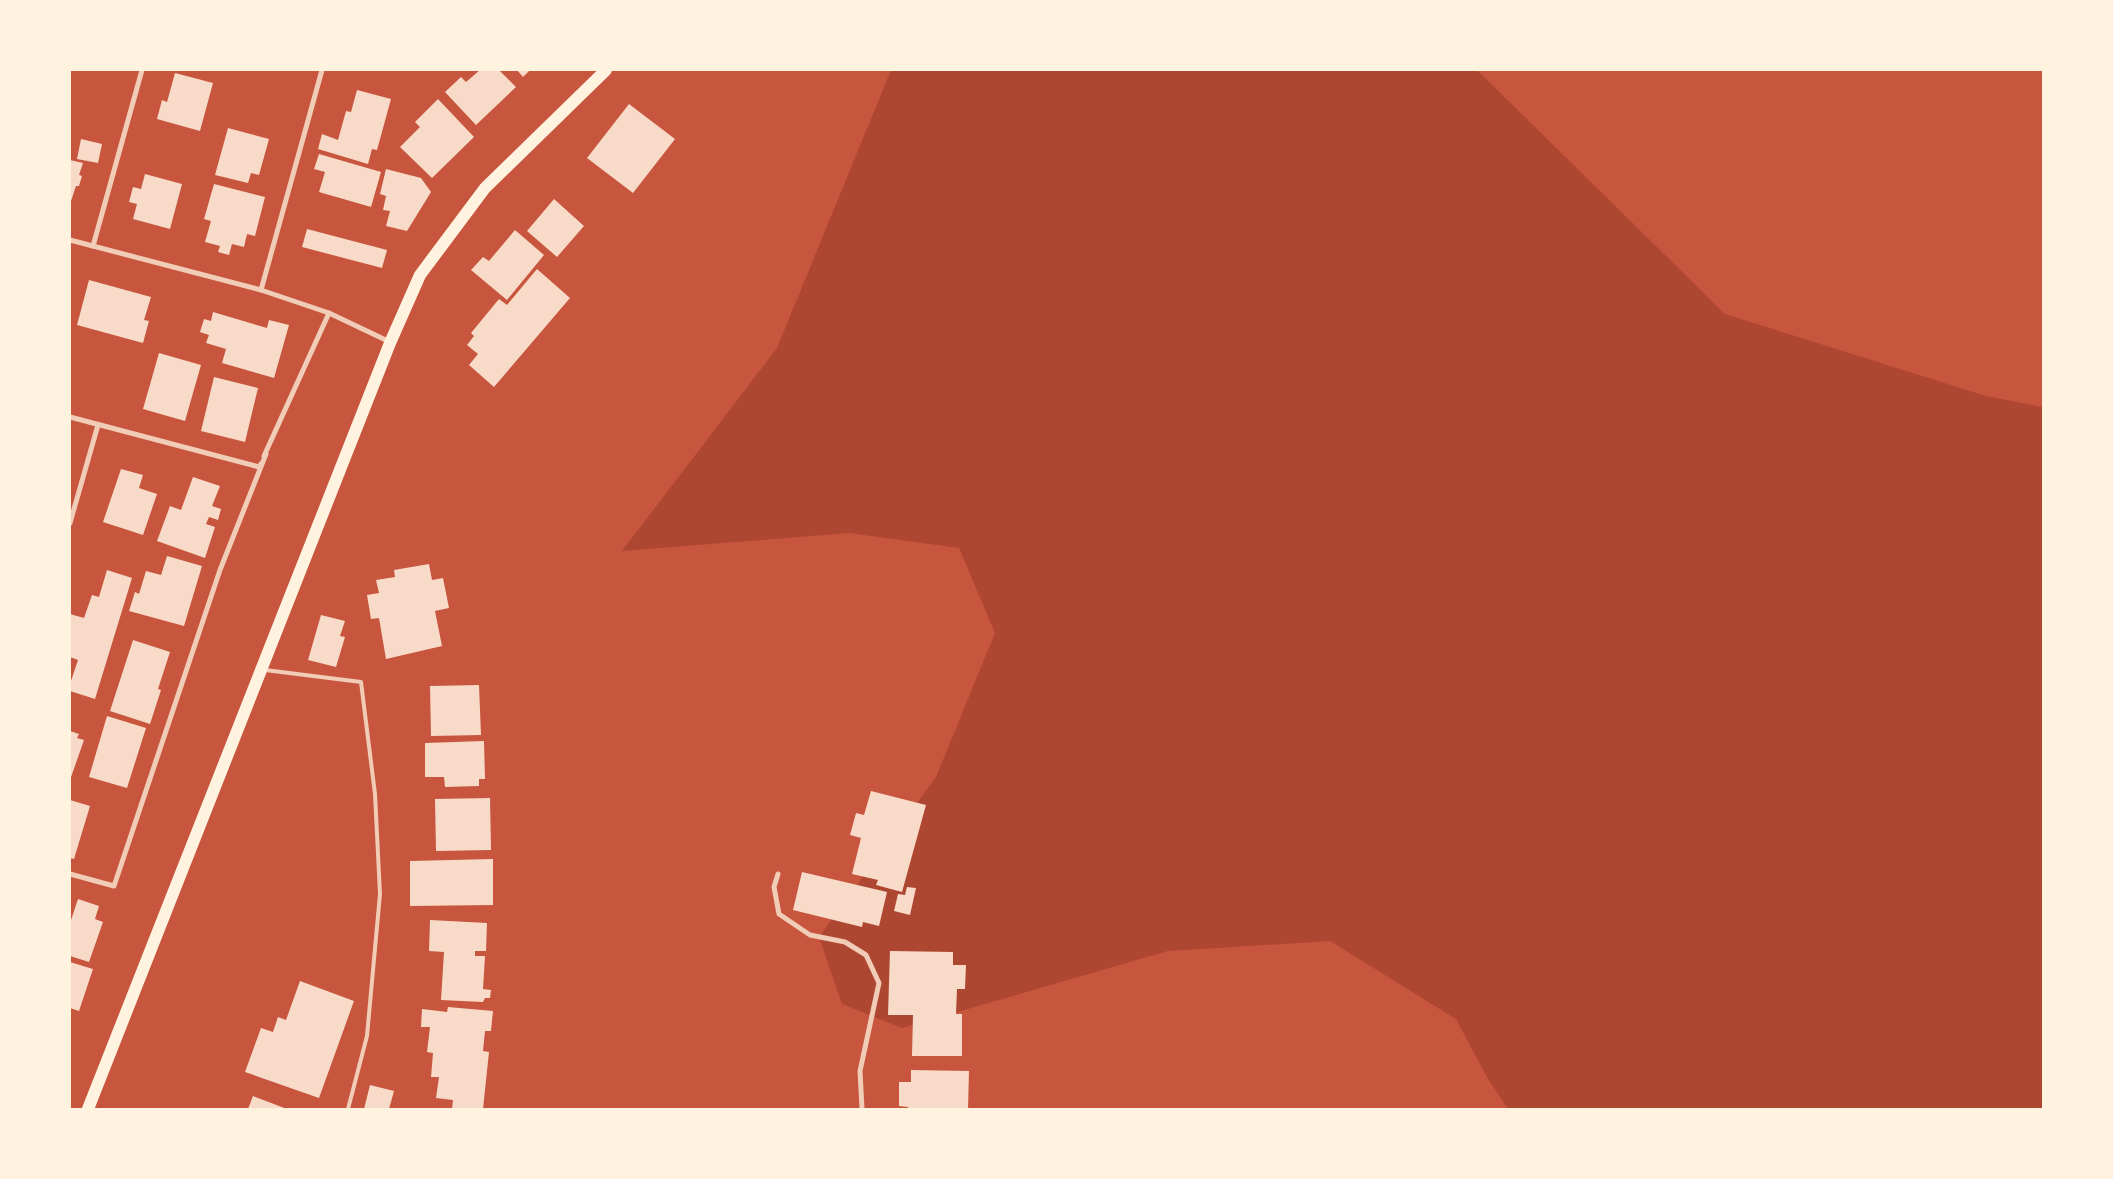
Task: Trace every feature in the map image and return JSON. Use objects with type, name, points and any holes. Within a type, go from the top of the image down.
[{"type":"main road","points":[[88,1109],[390,343],[420,275],[485,188],[606,70]]},
{"type":"street","points":[[93,246],[142,70]]},
{"type":"street","points":[[261,290],[322,70]]},
{"type":"street","points":[[70,240],[261,290],[329,313],[390,343]]},
{"type":"street","points":[[70,874],[114,886],[220,570],[266,454],[329,313]]},
{"type":"street","points":[[70,417],[259,467],[266,454]]},
{"type":"street","points":[[70,523],[98,425]]},
{"type":"street","points":[[778,874],[774,887],[779,914],[810,935],[845,942],[866,954],[879,983],[860,1071],[862,1109]]},
{"type":"lane","points":[[262,669],[361,682],[375,794],[380,894],[367,1036],[348,1109]]},
{"type":"shaded area","points":[[891,70],[1477,70],[1725,314],[1986,396],[2043,407],[2043,1109],[1508,1109],[1488,1079],[1456,1019],[1330,941],[1168,951],[902,1028],[842,1004],[819,937],[936,777],[995,633],[959,548],[849,533],[622,551],[777,348]]},
{"type":"building","points":[[480,70],[499,70],[516,87],[476,125],[445,92],[461,77],[466,82]]},
{"type":"building","points":[[517,70],[530,70],[523,77]]},
{"type":"building","points":[[175,73],[213,83],[200,131],[157,119],[162,100],[167,102]]},
{"type":"building","points":[[357,90],[391,99],[377,150],[372,149],[368,164],[318,149],[322,134],[338,140],[346,111],[351,112]]},
{"type":"building","points":[[438,99],[474,137],[432,178],[400,147],[420,127],[415,122]]},
{"type":"building","points":[[629,104],[675,139],[633,193],[587,158]]},
{"type":"building","points":[[228,128],[269,139],[259,175],[251,173],[248,183],[215,175]]},
{"type":"building","points":[[81,139],[102,144],[98,163],[77,159]]},
{"type":"building","points":[[319,154],[381,172],[371,207],[319,192],[325,172],[314,169]]},
{"type":"building","points":[[70,160],[83,163],[79,175],[82,176],[79,186],[76,186],[70,204]]},
{"type":"building","points":[[386,169],[421,178],[431,192],[407,231],[386,226],[390,211],[383,210],[386,196],[380,194]]},
{"type":"building","points":[[145,174],[182,184],[170,229],[133,219],[137,204],[129,202],[133,187],[141,189]]},
{"type":"building","points":[[214,184],[265,197],[255,236],[247,234],[244,247],[232,244],[229,255],[218,252],[220,246],[205,242],[211,221],[204,219]]},
{"type":"building","points":[[554,199],[584,226],[557,257],[527,231]]},
{"type":"building","points":[[307,229],[387,250],[382,268],[302,247]]},
{"type":"building","points":[[515,230],[544,255],[507,300],[471,270],[483,257],[489,261]]},
{"type":"building","points":[[537,269],[570,298],[494,387],[469,365],[478,354],[467,345],[474,336],[471,333],[499,299],[507,305]]},
{"type":"building","points":[[89,280],[151,297],[144,320],[149,321],[143,343],[77,325]]},
{"type":"building","points":[[213,312],[267,328],[269,320],[289,325],[274,378],[222,363],[226,349],[206,343],[209,335],[200,332],[204,319],[211,321]]},
{"type":"building","points":[[159,353],[201,365],[185,421],[143,409]]},
{"type":"building","points":[[214,377],[258,388],[245,442],[201,431]]},
{"type":"building","points":[[121,469],[143,475],[139,488],[157,494],[143,535],[103,522]]},
{"type":"building","points":[[193,477],[220,486],[212,506],[221,509],[218,520],[209,517],[206,524],[215,527],[205,558],[157,541],[170,506],[181,510]]},
{"type":"building","points":[[167,556],[202,566],[184,626],[129,611],[135,592],[139,594],[146,571],[161,575]]},
{"type":"building","points":[[429,564],[432,580],[443,578],[449,608],[435,611],[442,646],[386,659],[379,618],[371,619],[367,595],[379,593],[376,580],[395,577],[394,570]]},
{"type":"building","points":[[107,570],[132,578],[95,699],[70,691],[70,684],[78,660],[70,657],[70,614],[84,618],[92,595],[99,597]]},
{"type":"building","points":[[321,615],[345,621],[340,636],[345,637],[336,667],[308,660]]},
{"type":"building","points":[[133,640],[170,652],[158,689],[161,690],[150,724],[110,711]]},
{"type":"building","points":[[479,685],[481,735],[431,736],[430,686]]},
{"type":"building","points":[[107,716],[146,728],[127,788],[89,777]]},
{"type":"building","points":[[70,731],[79,734],[77,738],[84,740],[70,780]]},
{"type":"building","points":[[484,741],[485,779],[479,779],[479,786],[445,787],[444,777],[425,777],[425,743]]},
{"type":"building","points":[[871,791],[926,805],[902,892],[876,885],[878,880],[852,874],[861,838],[850,835],[856,813],[864,815]]},
{"type":"building","points":[[490,798],[491,850],[436,851],[435,799]]},
{"type":"building","points":[[70,800],[90,806],[74,859],[70,858]]},
{"type":"building","points":[[493,859],[493,905],[410,906],[410,861]]},
{"type":"building","points":[[802,872],[887,892],[879,926],[863,922],[862,927],[793,910]]},
{"type":"building","points":[[907,887],[916,888],[910,915],[894,911],[898,894],[905,895]]},
{"type":"building","points":[[78,899],[99,906],[95,919],[103,922],[89,962],[70,956],[70,923]]},
{"type":"building","points":[[430,920],[487,923],[486,951],[475,951],[475,956],[485,956],[483,989],[491,990],[490,998],[485,998],[483,1002],[441,1000],[444,952],[429,951]]},
{"type":"building","points":[[890,951],[953,952],[953,965],[966,965],[965,989],[957,989],[956,1014],[962,1014],[962,1056],[912,1056],[913,1015],[888,1015]]},
{"type":"building","points":[[70,962],[93,969],[79,1011],[70,1008]]},
{"type":"building","points":[[300,981],[354,1001],[319,1098],[245,1072],[261,1028],[273,1032],[278,1017],[286,1020]]},
{"type":"building","points":[[448,1007],[493,1011],[491,1031],[485,1031],[483,1051],[489,1052],[483,1109],[452,1109],[453,1100],[436,1098],[439,1077],[431,1077],[433,1053],[427,1052],[430,1027],[421,1027],[422,1009],[447,1012]]},
{"type":"building","points":[[911,1070],[969,1071],[968,1109],[908,1109],[908,1107],[899,1106],[899,1082],[911,1082]]},
{"type":"building","points":[[370,1085],[394,1091],[389,1109],[364,1109]]},
{"type":"building","points":[[253,1096],[287,1109],[248,1109]]}]
